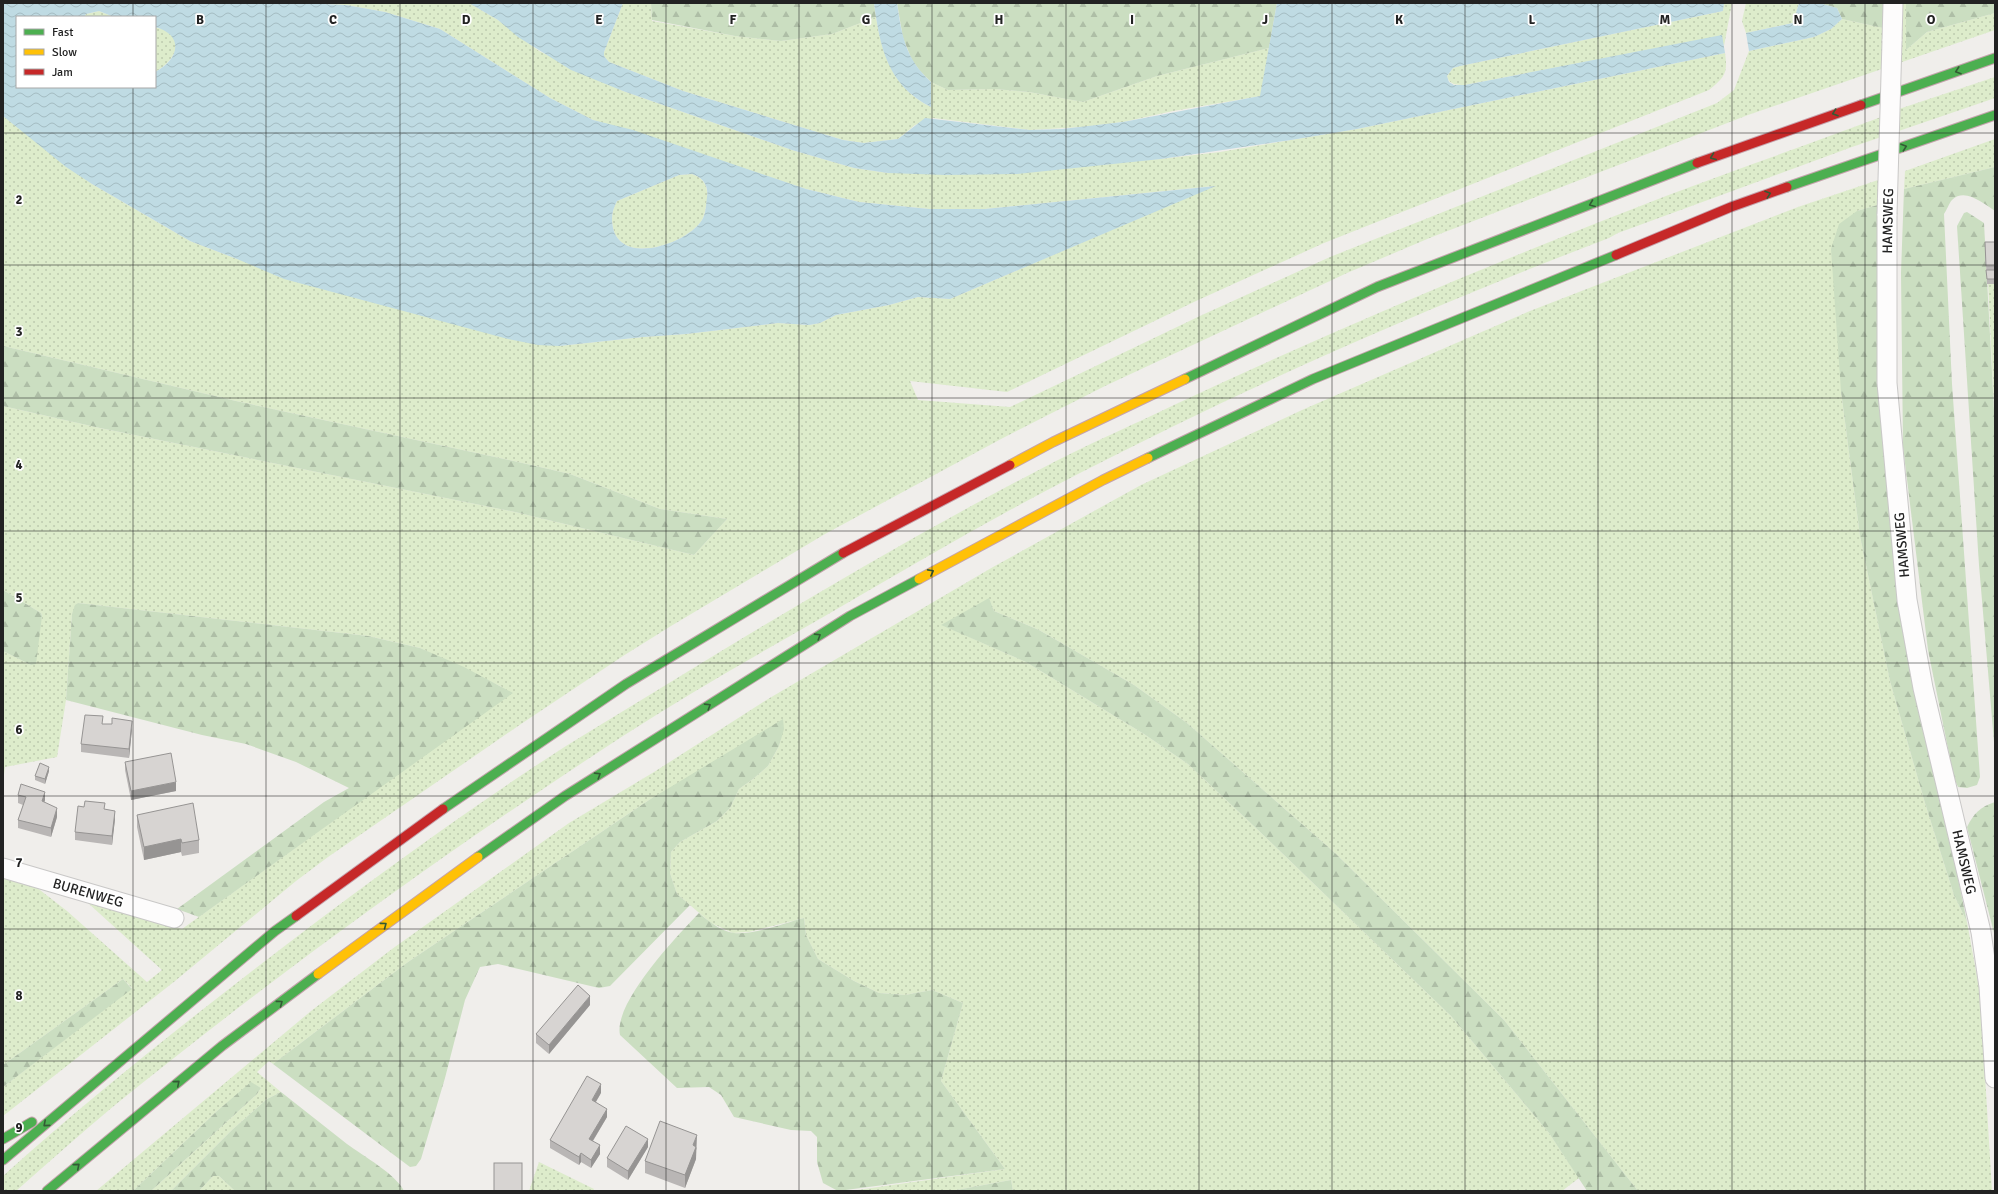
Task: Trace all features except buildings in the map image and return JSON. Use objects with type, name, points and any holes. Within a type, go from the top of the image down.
[{"type":"highway","points":[[3,1160],[275,931],[447,806],[626,684],[828,561],[1053,442],[1378,288],[1722,153],[1995,58]]},
{"type":"highway","points":[[47,1191],[222,1046],[413,903],[566,796],[850,616],[1103,480],[1313,379],[1731,207],[1995,115]]},
{"type":"highway","points":[[3,1139],[86,1089]]},
{"type":"street","name":"HAMSWEG","points":[[1893,3],[1887,214],[1887,383],[1907,600],[1923,688],[1980,932],[1989,987],[1995,1078]]},
{"type":"street","name":"BURENWEG","points":[[3,868],[174,918]]},
{"type":"green space","points":[[301,3],[469,3],[498,20],[539,51],[623,91],[792,150],[854,168],[888,173],[1161,159],[1220,152],[1357,129],[1725,53],[1726,65],[1724,74],[1719,82],[1709,90],[1324,243],[1196,301],[1007,392],[910,381],[918,400],[1010,407],[1202,315],[1330,257],[1717,103],[1734,90],[1749,51],[1814,37],[1831,29],[1842,19],[1883,28],[1884,3],[1906,3],[1906,50],[1927,32],[1995,13],[1995,30],[1748,115],[1432,237],[1347,273],[1105,386],[1001,439],[825,534],[623,656],[521,724],[328,857],[296,881],[175,981],[3,1116],[3,1087],[132,988],[123,979],[3,1065],[3,876],[36,887],[67,911],[147,982],[162,970],[78,894],[182,929],[376,790],[502,687],[420,648],[368,636],[78,603],[72,614],[66,700],[57,757],[5,767],[3,783],[3,651],[31,665],[42,616],[41,613],[3,590],[3,406],[100,428],[515,512],[694,555],[727,519],[660,509],[570,474],[236,401],[3,346],[3,116],[92,184],[190,241],[237,259],[559,346],[686,334],[778,323],[809,325],[820,323],[836,315],[889,305],[918,297],[950,299],[1214,186],[985,209],[929,209],[859,202],[806,189],[593,120],[550,98],[440,29],[385,12],[346,5]]},
{"type":"green space","points":[[623,3],[651,3],[652,21],[735,36],[781,41],[832,34],[876,17],[882,45],[892,70],[908,91],[918,100],[931,107],[931,82],[948,90],[994,89],[1029,92],[1083,102],[1157,76],[1269,48],[1261,96],[1173,111],[1123,122],[1083,127],[1030,130],[933,118],[915,125],[898,139],[864,143],[843,140],[683,91],[609,62],[604,56],[604,52]]},
{"type":"green space","points":[[651,3],[874,3],[876,17],[832,34],[781,41],[735,36],[652,20]]},
{"type":"green space","points":[[897,3],[1277,3],[1269,48],[1157,76],[1083,102],[1029,92],[994,89],[948,90],[931,82],[912,60],[903,38]]},
{"type":"green space","points":[[1724,3],[1732,3],[1724,46],[1721,36],[1465,85],[1456,85],[1451,83],[1447,76],[1453,68],[1460,66],[1723,11]]},
{"type":"green space","points":[[1746,3],[1799,3],[1793,23],[1746,33],[1742,21]]},
{"type":"green space","points":[[1819,3],[1884,3],[1883,28],[1842,19],[1837,8]]},
{"type":"green space","points":[[1906,3],[1995,3],[1995,13],[1927,32],[1906,50]]},
{"type":"green space","points":[[99,11],[112,16],[85,16],[86,14]]},
{"type":"green space","points":[[156,27],[168,31],[176,42],[174,54],[156,71]]},
{"type":"green space","points":[[1995,77],[1995,98],[1852,147],[1618,233],[1609,238],[1474,291],[1340,348],[1208,409],[1078,474],[982,525],[673,705],[623,736],[493,823],[301,960],[176,1056],[77,1137],[16,1191],[3,1191],[3,1176],[96,1096],[159,1044],[256,968],[408,854],[486,799],[566,746],[778,617],[962,511],[1085,446],[1296,349],[1418,296],[1666,196],[1881,117],[1881,115]]},
{"type":"green space","points":[[1995,139],[1995,167],[1904,189],[1905,171]]},
{"type":"green space","points":[[1995,167],[1995,211],[1974,198],[1963,195],[1957,196],[1952,200],[1944,214],[1952,384],[1980,777],[1977,785],[1967,788],[1958,787],[1954,778],[1928,650],[1903,447],[1901,273],[1904,189]]},
{"type":"green space","points":[[692,174],[703,181],[707,191],[703,218],[694,229],[683,237],[670,243],[655,247],[641,248],[629,246],[619,240],[613,228],[612,221],[612,214],[617,201],[679,175]]},
{"type":"green space","points":[[1881,179],[1881,204],[1857,211],[1841,391],[1860,536],[1890,681],[1925,803],[1954,895],[1967,922],[1980,993],[1992,1191],[1638,1191],[1504,1020],[1335,853],[1187,723],[1134,685],[1039,630],[994,611],[989,599],[942,625],[1026,662],[1144,734],[1188,764],[1451,1016],[1549,1133],[1579,1178],[1562,1191],[1013,1191],[1011,1180],[951,1191],[850,1191],[1005,1169],[941,1081],[963,1003],[932,990],[905,995],[879,993],[854,981],[818,959],[806,935],[804,918],[749,932],[733,933],[711,923],[677,894],[670,873],[671,852],[680,842],[717,821],[730,808],[739,789],[768,766],[779,746],[783,729],[649,800],[408,962],[273,1064],[269,1061],[257,1072],[281,1092],[267,1099],[233,1129],[171,1191],[151,1191],[257,1094],[261,1088],[251,1083],[217,1111],[133,1191],[96,1191],[311,1011],[392,949],[569,823],[654,772],[768,699],[993,567],[1141,485],[1302,410],[1530,311],[1798,207]]},
{"type":"green space","points":[[1881,204],[1881,354],[1954,859],[1967,922],[1954,895],[1925,803],[1890,681],[1860,536],[1841,391],[1831,249],[1839,224],[1857,211]]},
{"type":"green space","points":[[1967,212],[1984,223],[1995,429],[1995,754],[1979,565],[1957,226],[1964,213]]},
{"type":"green space","points":[[1988,281],[1995,283],[1995,429]]},
{"type":"green space","points":[[3,346],[236,401],[570,474],[660,509],[727,519],[694,555],[515,512],[100,428],[3,406]]},
{"type":"green space","points":[[3,590],[41,613],[42,616],[36,664],[31,665],[3,651]]},
{"type":"green space","points":[[989,598],[994,611],[1039,630],[1134,685],[1187,723],[1335,853],[1504,1020],[1638,1191],[1587,1191],[1549,1133],[1451,1016],[1188,764],[1144,734],[1026,662],[941,625]]},
{"type":"green space","points":[[78,603],[368,636],[420,648],[464,667],[513,693],[199,917],[177,909],[324,802],[349,788],[296,762],[246,744],[202,735],[66,700],[72,614],[75,605]]},
{"type":"green space","points":[[783,719],[784,729],[779,746],[768,766],[739,789],[730,808],[717,821],[680,842],[671,852],[670,873],[677,894],[690,905],[610,986],[599,988],[498,964],[480,967],[465,1000],[445,1078],[421,1159],[416,1166],[410,1167],[273,1064],[408,962],[649,800]]},
{"type":"green space","points":[[1995,802],[1995,937],[1967,827],[1978,811]]},
{"type":"green space","points":[[699,913],[720,928],[734,933],[751,932],[804,918],[806,935],[818,959],[854,981],[879,993],[905,995],[932,990],[963,1003],[941,1081],[1005,1169],[838,1191],[823,1183],[817,1162],[817,1137],[811,1131],[791,1130],[734,1117],[721,1095],[709,1087],[677,1088],[620,1035],[620,1022],[626,1006],[636,988],[662,953]]},
{"type":"green space","points":[[123,979],[132,989],[3,1087],[3,1065]]},
{"type":"green space","points":[[251,1082],[261,1088],[257,1094],[151,1191],[133,1191],[217,1111]]},
{"type":"green space","points":[[281,1092],[347,1144],[387,1172],[394,1178],[404,1191],[235,1191],[219,1176],[213,1176],[199,1191],[171,1191],[233,1129],[267,1099]]},
{"type":"green space","points":[[539,1162],[594,1189],[593,1191],[529,1191]]},
{"type":"green space","points":[[213,1176],[219,1176],[235,1191],[199,1191]]},
{"type":"green space","points":[[1011,1180],[1013,1191],[951,1191]]},
{"type":"water","points":[[3,3],[301,3],[346,5],[385,12],[440,29],[550,98],[593,120],[633,130],[806,189],[859,202],[929,209],[985,209],[1216,186],[950,299],[918,297],[889,305],[836,315],[820,323],[809,325],[778,323],[686,334],[559,346],[538,345],[508,339],[284,279],[190,241],[92,184],[66,167],[3,116]],"holes":[[[692,174],[702,179],[707,189],[706,209],[702,220],[694,229],[683,237],[670,243],[655,247],[641,248],[629,246],[619,240],[613,228],[612,221],[612,214],[617,201],[679,175]]]},
{"type":"water","points":[[469,3],[623,3],[604,52],[604,56],[609,62],[683,91],[843,140],[864,143],[898,139],[925,118],[1030,130],[1062,129],[1123,122],[1260,96],[1277,3],[1724,3],[1723,11],[1453,68],[1447,76],[1449,82],[1454,85],[1465,85],[1722,35],[1725,53],[1357,129],[1161,159],[1017,174],[945,175],[888,173],[854,168],[792,150],[623,91],[571,70],[518,37],[498,20]]},
{"type":"water","points":[[874,3],[897,3],[906,46],[915,64],[931,82],[931,107],[916,98],[904,88],[895,76],[883,49],[879,35]]},
{"type":"water","points":[[1799,3],[1819,3],[1837,8],[1842,19],[1831,29],[1814,37],[1749,51],[1746,33],[1793,23]]},
{"type":"traffic: fast","points":[[1861,105],[1995,58]]},
{"type":"traffic: fast","points":[[1787,187],[1995,115]]},
{"type":"traffic: fast","points":[[1185,379],[1377,287],[1697,163]]},
{"type":"traffic: fast","points":[[1148,458],[1313,379],[1616,255]]},
{"type":"traffic: fast","points":[[443,809],[626,684],[843,553]]},
{"type":"traffic: fast","points":[[478,857],[565,796],[850,616],[919,579]]},
{"type":"traffic: fast","points":[[3,1160],[275,931],[296,916]]},
{"type":"traffic: fast","points":[[47,1191],[222,1046],[318,974]]},
{"type":"traffic: fast","points":[[3,1139],[32,1122]]},
{"type":"traffic: slow","points":[[1010,465],[1053,442],[1185,379]]},
{"type":"traffic: slow","points":[[919,579],[1103,480],[1148,458]]},
{"type":"traffic: slow","points":[[318,974],[478,857]]},
{"type":"traffic: jam","points":[[1697,163],[1861,105]]},
{"type":"traffic: jam","points":[[1616,255],[1731,207],[1787,187]]},
{"type":"traffic: jam","points":[[843,553],[1010,465]]},
{"type":"traffic: jam","points":[[296,916],[443,809]]}]
